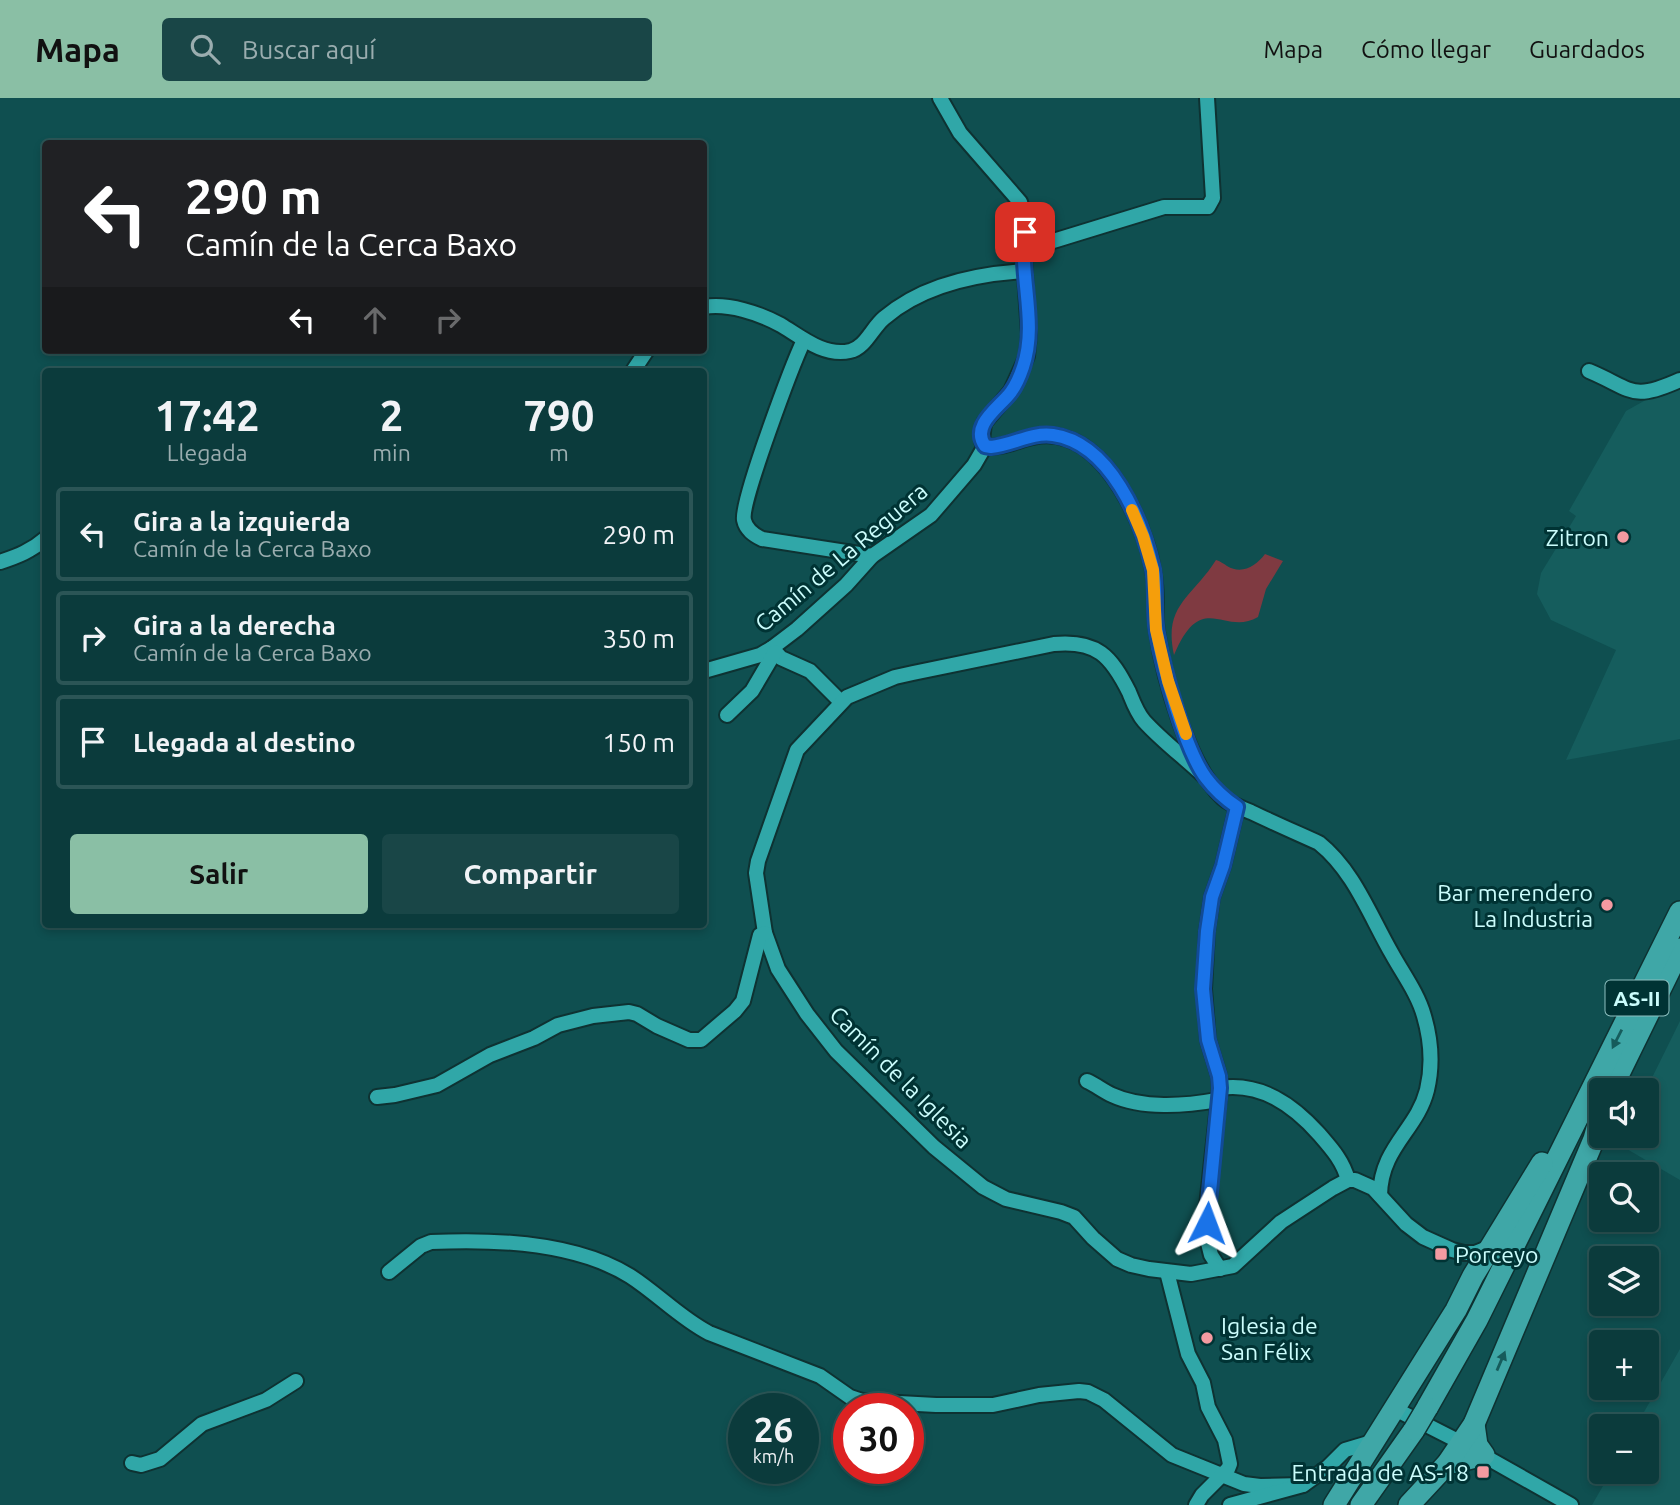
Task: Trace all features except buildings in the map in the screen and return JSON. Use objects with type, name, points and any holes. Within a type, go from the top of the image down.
[{"type":"highway","name":"AS-II","points":[[1606,1078],[1680,912]]},
{"type":"highway","name":"AS-II","points":[[1608,1078],[1680,949]]},
{"type":"highway","points":[[1334,1505],[1395,1409],[1388,1407],[1385,1401],[1387,1392],[1400,1382],[1415,1376],[1456,1310],[1479,1265],[1561,1133],[1589,1102]]},
{"type":"highway","name":"AS-II","points":[[1433,1412],[1478,1320],[1589,1112]]},
{"type":"highway","name":"AS-II","points":[[1377,1505],[1433,1412],[1490,1326],[1589,1135]]},
{"type":"highway","points":[[1409,1505],[1447,1464],[1458,1441],[1474,1424],[1590,1148]]},
{"type":"highway","points":[[1447,1464],[1484,1455],[1477,1445],[1474,1424]]},
{"type":"highway","name":"AS-II","points":[[1361,1505],[1420,1433]]},
{"type":"street","points":[[940,98],[960,134],[1020,202],[1025,218],[1023,246],[1029,324],[1027,356],[1012,391],[984,423],[981,434],[985,446],[996,447],[1038,435],[1052,435],[1082,445],[1099,459],[1133,512],[1147,548],[1155,584],[1156,630],[1166,673],[1191,749],[1204,776],[1224,799],[1319,843],[1340,863],[1418,1001],[1430,1046],[1426,1092],[1422,1104],[1387,1158],[1380,1177],[1380,1195]]},
{"type":"street","points":[[1023,246],[1050,242],[1164,207],[1208,207],[1213,198],[1207,98]]},
{"type":"street","points":[[707,306],[714,305],[745,311],[778,324],[804,341],[839,352],[851,351],[862,344],[883,319],[924,293],[1004,272],[1024,271]]},
{"type":"street","points":[[804,341],[745,505],[744,523],[751,533],[762,539],[872,556]]},
{"type":"street","points":[[1589,371],[1635,393],[1650,392],[1680,380]]},
{"type":"street","name":"Camín de La Reguera","points":[[707,672],[774,650],[846,585],[872,556],[931,515],[974,465],[985,446]]},
{"type":"street","points":[[0,562],[19,557],[42,541]]},
{"type":"street","name":"Camín de la Iglesia","points":[[1204,776],[1144,721],[1114,665],[1106,656],[1085,644],[1054,644],[913,673],[853,693],[841,702],[797,751],[790,765],[755,873],[765,933],[778,969],[828,1042],[934,1147],[994,1194],[1074,1217],[1105,1250],[1131,1265],[1191,1274],[1240,1262],[1281,1222],[1348,1180]]},
{"type":"street","points":[[727,715],[752,691],[774,650],[781,658],[810,671],[841,702]]},
{"type":"street","points":[[1220,1269],[1211,1255],[1207,1240],[1207,1206],[1219,1076],[1208,1040],[1203,989],[1212,897],[1223,866],[1237,807]]},
{"type":"street","points":[[377,1097],[437,1085],[491,1055],[558,1025],[593,1016],[629,1012],[689,1040],[701,1040],[735,1011],[743,1000],[751,962],[760,935],[765,933]]},
{"type":"street","points":[[1087,1082],[1113,1096],[1165,1105],[1247,1088],[1271,1095],[1302,1115],[1341,1159],[1348,1180],[1365,1183],[1423,1237],[1479,1265]]},
{"type":"street","points":[[389,1272],[421,1246],[431,1242],[502,1242],[539,1246],[569,1253],[628,1275],[692,1325],[820,1376],[850,1397],[862,1401],[993,1405],[1039,1395],[1088,1392],[1104,1400],[1172,1455],[1244,1484],[1303,1485]]},
{"type":"street","points":[[1452,1250],[1470,1269],[1479,1265]]},
{"type":"street","points":[[1167,1272],[1188,1354],[1203,1383],[1208,1407],[1225,1440],[1230,1464],[1196,1505]]},
{"type":"street","points":[[132,1463],[141,1465],[160,1459],[202,1424],[266,1400],[296,1381]]},
{"type":"street","points":[[1395,1409],[1572,1505]]},
{"type":"street","points":[[1230,1505],[1303,1485],[1348,1456],[1371,1448]]},
{"type":"shaded area","points":[[1680,381],[1680,739],[1566,760],[1616,650],[1551,620],[1537,594],[1541,573],[1576,516],[1569,511],[1626,411]]},
{"type":"shaded area","points":[[1265,554],[1283,561],[1266,589],[1258,617],[1246,622],[1204,619],[1194,624],[1184,635],[1174,655],[1172,638],[1176,613],[1216,560],[1238,570],[1253,565]]},
{"type":"shaded area","points":[[1680,1021],[1680,1180],[1659,1168],[1659,1162],[1649,1162],[1625,1148],[1659,1148],[1659,1078],[1652,1078]]},
{"type":"shaded area","points":[[1680,1349],[1680,1505],[1592,1505],[1604,1484],[1659,1484],[1659,1414],[1643,1414],[1651,1400],[1659,1400],[1659,1386]]},
{"type":"slow traffic","points":[[1132,510],[1153,570],[1156,630],[1168,681],[1186,734]]},
{"type":"place","name":"Zitron","points":[[1623,537]]},
{"type":"place","name":"Bar merendero La Industria","points":[[1607,905]]},
{"type":"place","name":"Porceyo","points":[[1441,1254]]},
{"type":"place","name":"Iglesia de San Félix","points":[[1207,1338]]},
{"type":"place","name":"Entrada de AS-18","points":[[1483,1472]]},
{"type":"route","points":[[1025,232],[1023,246],[1029,314],[1027,356],[1012,391],[984,423],[982,441],[985,446],[996,447],[1038,435],[1067,438],[1082,445],[1099,459],[1120,488],[1138,523],[1153,570],[1156,630],[1163,664],[1191,749],[1204,776],[1224,799],[1237,807],[1223,866],[1212,897],[1207,931],[1204,1011],[1220,1088],[1207,1223]]}]
